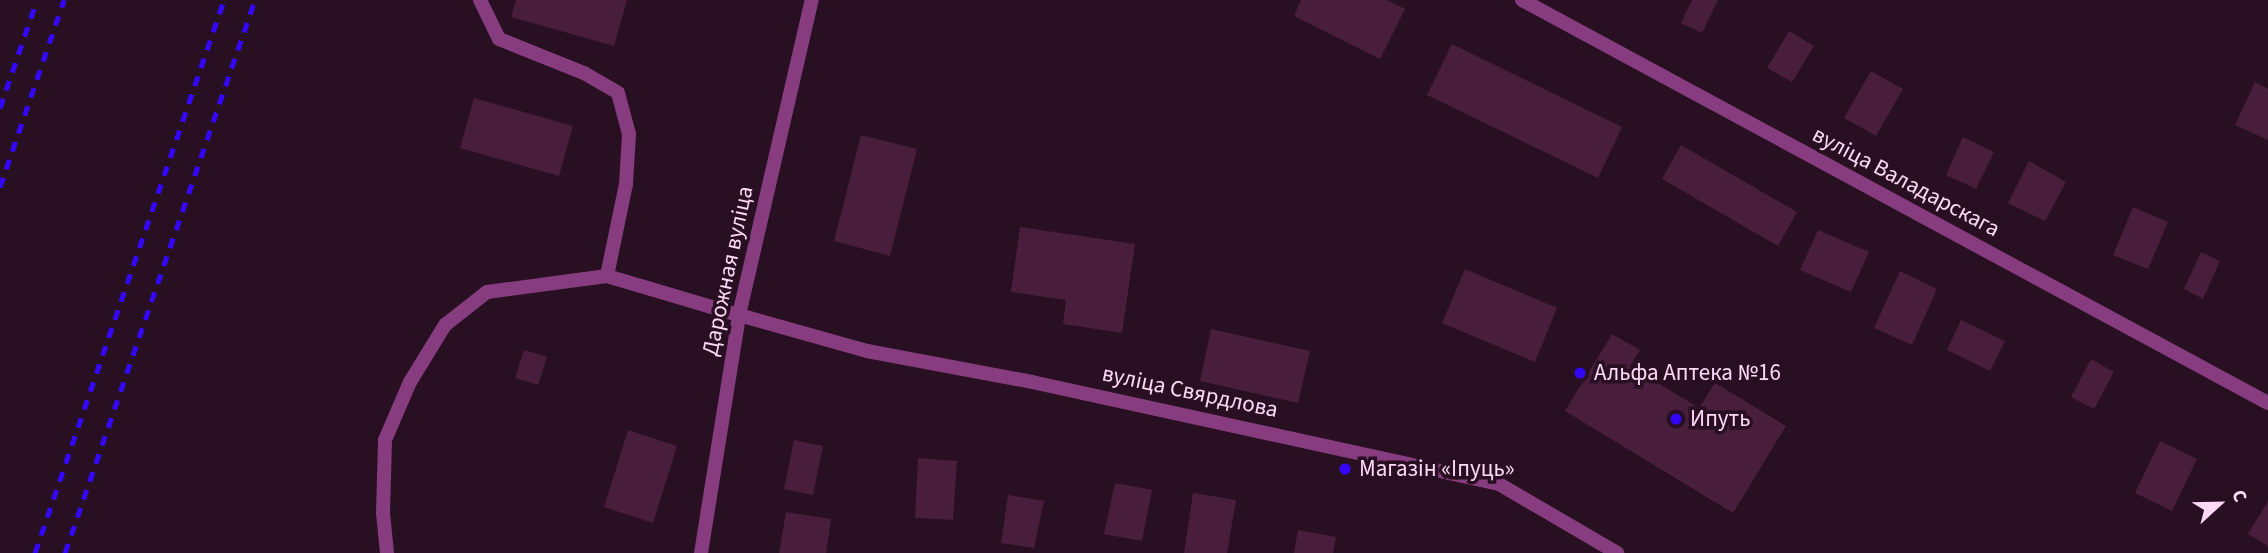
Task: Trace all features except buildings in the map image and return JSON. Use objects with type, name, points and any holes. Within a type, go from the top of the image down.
[{"type":"street","points":[[387,553],[383,513],[385,440],[410,382],[445,325],[488,292],[607,276],[626,184],[629,134],[618,93],[584,73],[499,39],[480,0]]},
{"type":"street","name":"Дарожная вуліца","points":[[701,553],[739,315],[812,0]]},
{"type":"street","name":"вуліца Валадарскага","points":[[1522,0],[2268,403]]},
{"type":"street","name":"вуліца Свярдлова","points":[[607,276],[866,351],[1032,382],[1499,484],[1617,553]]},
{"type":"railway","points":[[0,108],[37,0]]},
{"type":"railway","points":[[0,187],[64,0]]},
{"type":"railway","points":[[35,553],[224,0]]},
{"type":"railway","points":[[65,553],[255,0]]},
{"type":"place","name":"Альфа Аптека №16","points":[[1580,373]]},
{"type":"place","name":"Ипуть","points":[[1676,419]]},
{"type":"place","name":"Магазін «Іпуць»","points":[[1345,469]]}]
